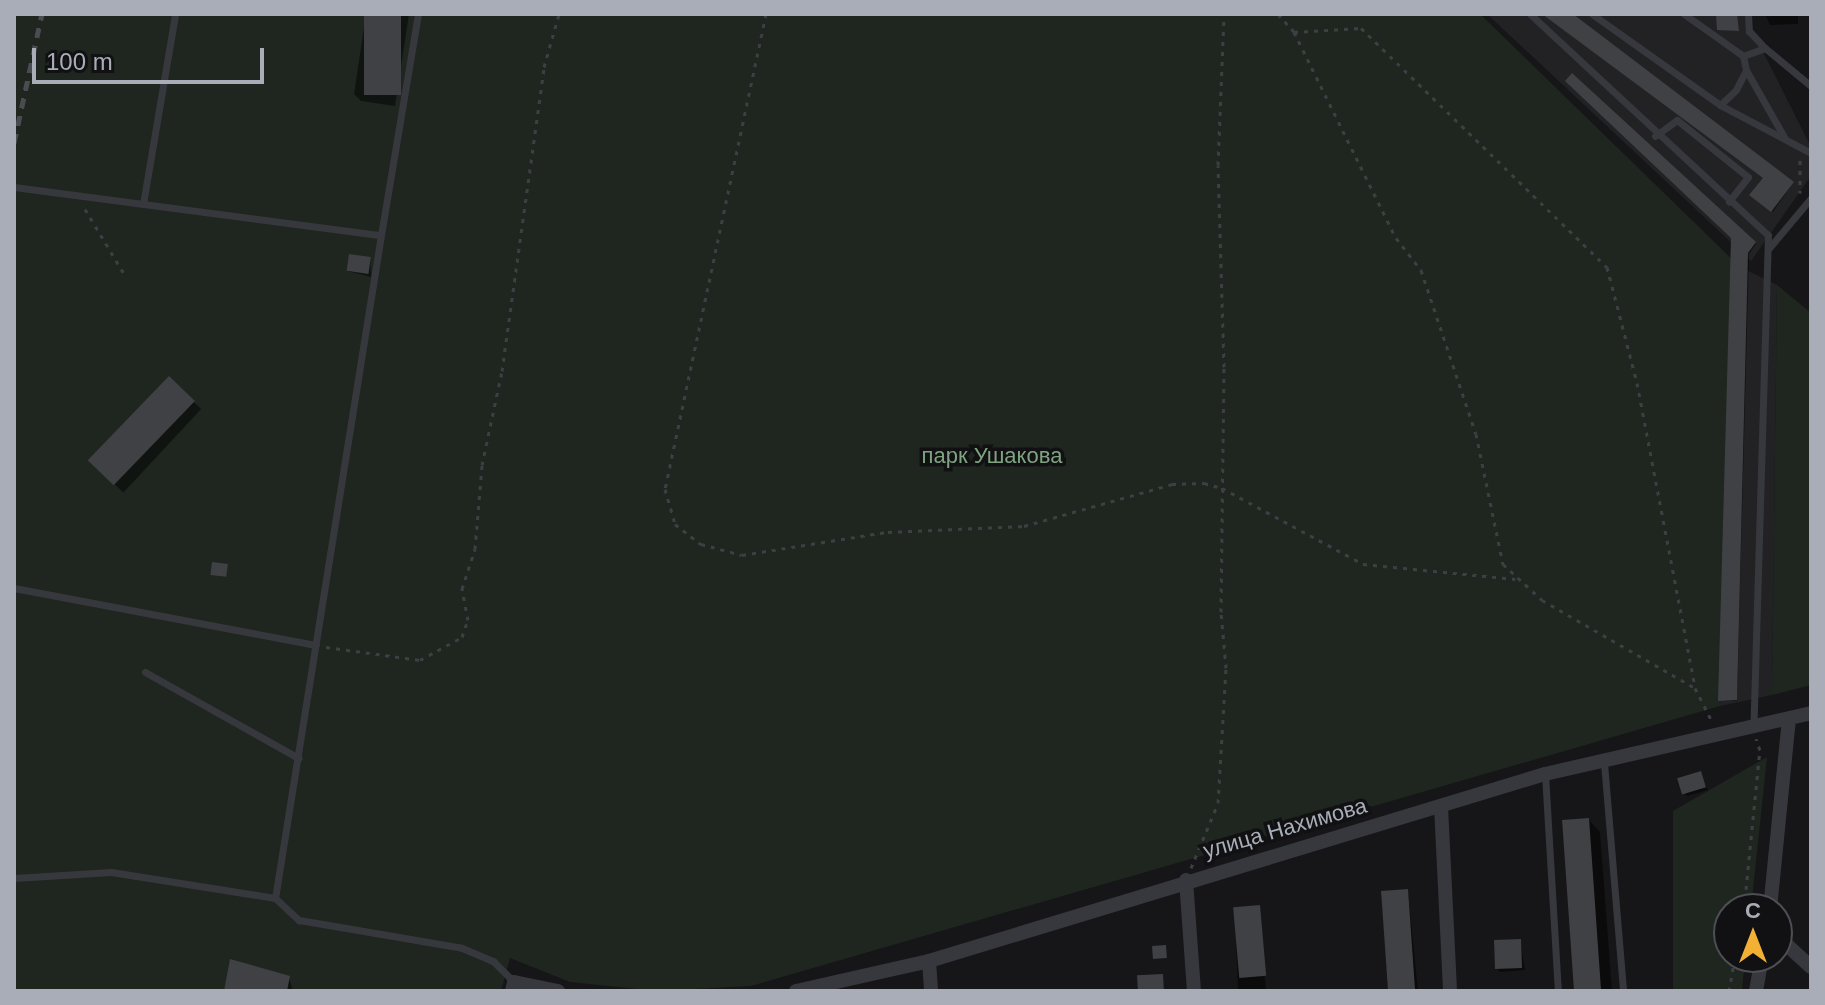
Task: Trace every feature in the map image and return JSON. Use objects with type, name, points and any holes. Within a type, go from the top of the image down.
[{"type":"street","name":"улица Нахимова","points":[[796,991],[929,961],[1186,880],[1545,774],[1604,763],[1811,713]]},
{"type":"street","points":[[1772,893],[1789,719]]},
{"type":"street","points":[[1441,806],[1450,991]]},
{"type":"street","points":[[1186,880],[1194,991]]},
{"type":"street","points":[[1793,951],[1811,967]]},
{"type":"street","points":[[929,961],[931,991]]},
{"type":"street","points":[[513,986],[558,991]]},
{"type":"lane","points":[[143,204],[175,14]]},
{"type":"lane","points":[[275,898],[418,14]]},
{"type":"lane","points":[[1530,14],[1655,136],[1768,235],[1753,728]]},
{"type":"lane","points":[[1592,14],[1720,105],[1811,153]]},
{"type":"lane","points":[[1684,14],[1743,56],[1746,70],[1784,137]]},
{"type":"lane","points":[[1748,14],[1749,31],[1811,86]]},
{"type":"lane","points":[[1743,56],[1765,48]]},
{"type":"lane","points":[[1720,105],[1736,90],[1746,70]]},
{"type":"lane","points":[[1655,136],[1677,120],[1748,177],[1729,201]]},
{"type":"lane","points":[[14,187],[381,235]]},
{"type":"lane","points":[[1767,250],[1811,198]]},
{"type":"lane","points":[[14,588],[316,645]]},
{"type":"lane","points":[[145,672],[298,758]]},
{"type":"lane","points":[[1604,763],[1623,991]]},
{"type":"lane","points":[[1545,774],[1558,991]]},
{"type":"lane","points":[[14,878],[111,872],[275,898],[299,920],[462,948],[493,961],[513,986]]},
{"type":"path","points":[[316,645],[420,660],[462,637],[468,620],[462,589],[475,549],[482,465],[502,371],[544,67],[559,14]]},
{"type":"path","points":[[766,14],[665,489],[675,524],[701,544],[742,555],[888,532],[1024,526],[1172,484],[1222,488],[1363,564],[1515,579]]},
{"type":"path","points":[[1186,880],[1218,803],[1226,668],[1221,612],[1218,106],[1224,14]]},
{"type":"path","points":[[1278,14],[1294,32],[1396,238],[1421,270],[1476,434],[1503,564],[1515,579],[1555,608],[1695,688]]},
{"type":"path","points":[[1294,32],[1361,28],[1607,267],[1637,383],[1695,688],[1719,736]]},
{"type":"path","points":[[1800,146],[1800,209]]},
{"type":"path","points":[[77,195],[123,272]]},
{"type":"path","points":[[1746,893],[1760,750],[1753,728]]},
{"type":"shaded area","points":[[1487,14],[1744,14],[1811,147],[1811,176],[1751,261]]},
{"type":"shaded area","points":[[1740,267],[1777,285],[1772,695],[1720,706]]},
{"type":"green space","name":"парк Ушакова","points":[[14,14],[1480,14],[1740,267],[1720,706],[751,986],[657,991],[570,982],[510,958],[501,991],[14,991]]},
{"type":"green space","points":[[1777,285],[1811,313],[1811,685],[1772,695]]},
{"type":"green space","points":[[1767,757],[1753,893],[1713,893],[1713,973],[1744,973],[1742,991],[1673,991],[1673,811]]},
{"type":"building","points":[[364,14],[401,14],[401,95],[364,95]]},
{"type":"building","points":[[1542,14],[1573,14],[1794,182],[1771,212],[1749,195],[1763,178]]},
{"type":"building","points":[[1716,14],[1737,14],[1739,31],[1717,30]]},
{"type":"building","points":[[1572,73],[1756,242],[1748,253],[1737,700],[1718,701],[1731,238],[1565,81]]},
{"type":"building","points":[[349,254],[371,257],[368,274],[347,271]]},
{"type":"building","points":[[169,376],[195,401],[114,485],[88,460]]},
{"type":"building","points":[[212,562],[228,564],[226,577],[210,575]]},
{"type":"building","points":[[1701,771],[1706,787],[1682,795],[1677,778]]},
{"type":"building","points":[[1589,818],[1601,991],[1574,991],[1562,820]]},
{"type":"building","points":[[1408,889],[1415,991],[1388,991],[1381,891]]},
{"type":"building","points":[[1260,905],[1266,976],[1239,978],[1233,907]]},
{"type":"building","points":[[1521,939],[1522,968],[1495,969],[1494,940]]},
{"type":"building","points":[[1166,945],[1167,958],[1153,959],[1152,946]]},
{"type":"building","points":[[230,959],[290,976],[287,991],[224,991]]},
{"type":"building","points":[[1163,974],[1164,991],[1138,991],[1137,975]]},
{"type":"railway","points":[[14,143],[42,14]]}]
